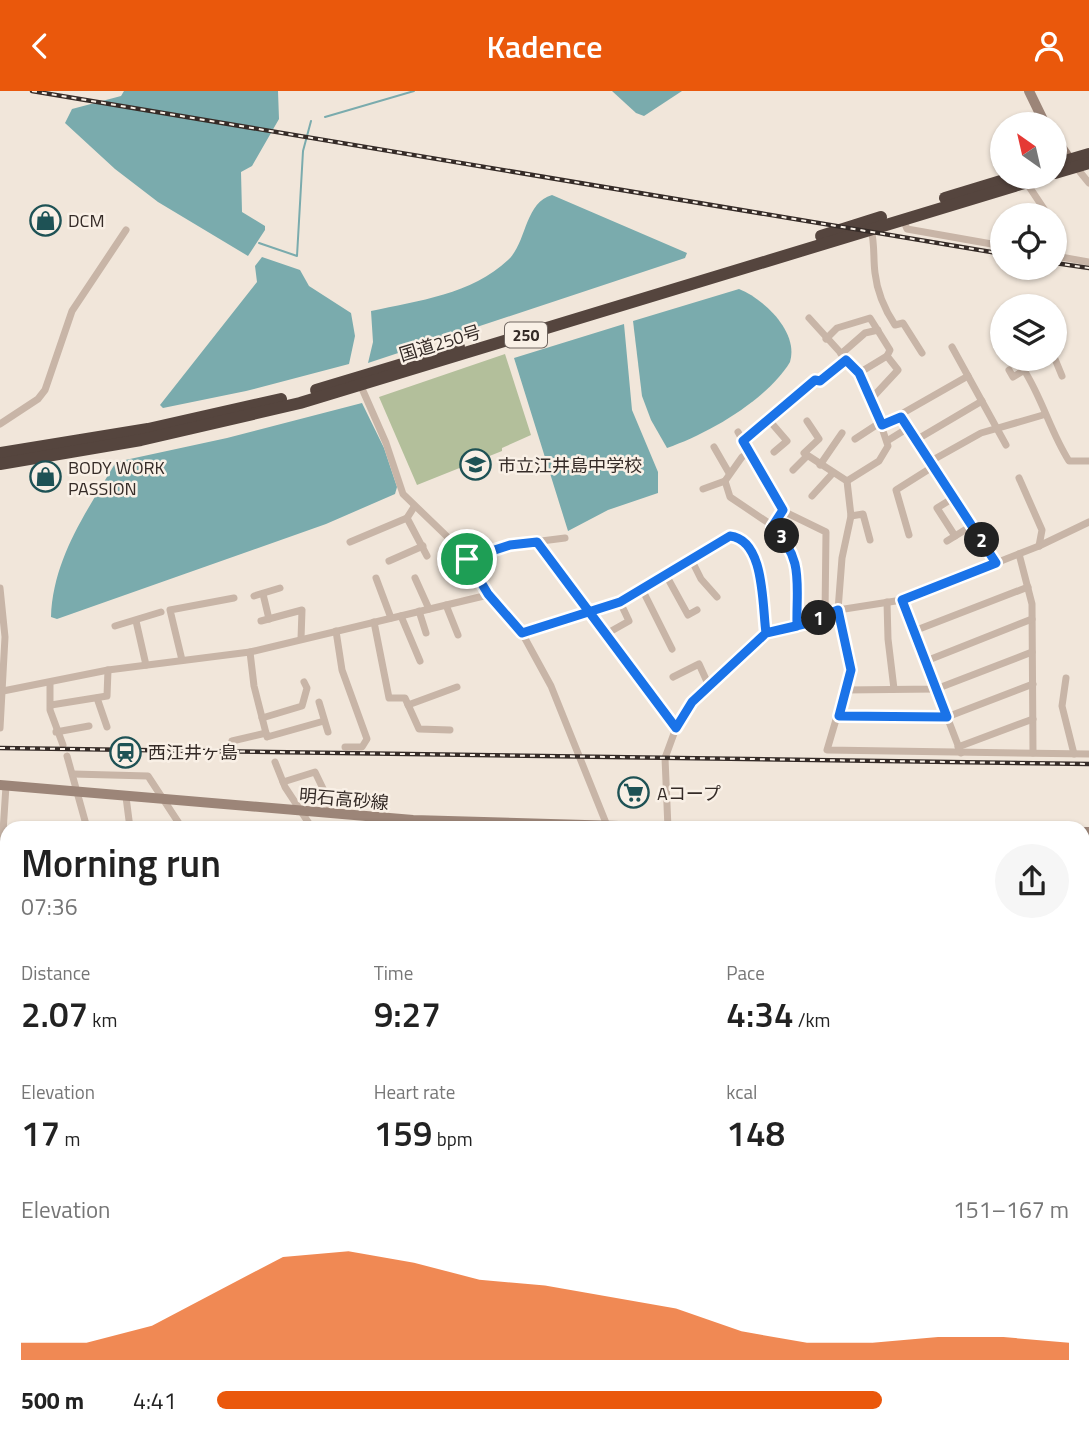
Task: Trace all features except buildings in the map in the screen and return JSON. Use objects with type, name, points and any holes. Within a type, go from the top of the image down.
[{"type":"highway","points":[[1068,166],[1089,154]]},
{"type":"highway","points":[[1068,164],[1089,163]]},
{"type":"highway","name":"国道250号","points":[[0,464],[153,437],[252,416],[990,188]]},
{"type":"highway","name":"国道250号","points":[[0,453],[74,443],[208,417],[359,381],[871,229],[990,189]]},
{"type":"main road","points":[[1029,91],[1039,112]]},
{"type":"main road","points":[[1068,158],[1072,164]]},
{"type":"main road","name":"明石高砂線","points":[[3,786],[330,813],[391,821]]},
{"type":"street","points":[[1072,164],[1089,183]]},
{"type":"street","points":[[1028,189],[1039,203]]},
{"type":"street","points":[[902,219],[907,229],[990,244]]},
{"type":"street","points":[[871,229],[876,247],[875,276],[887,312],[895,325],[903,323],[922,353]]},
{"type":"street","points":[[0,424],[38,399],[45,390],[72,311],[126,230]]},
{"type":"street","points":[[1067,258],[1089,262]]},
{"type":"street","points":[[809,318],[859,373],[873,398],[887,441],[888,446],[879,461],[848,481]]},
{"type":"street","points":[[826,339],[837,328],[870,318],[890,350],[887,356],[859,373]]},
{"type":"street","points":[[743,441],[815,380],[820,381],[865,333],[877,330]]},
{"type":"street","points":[[952,347],[1006,445]]},
{"type":"street","points":[[873,398],[898,370],[887,356]]},
{"type":"street","points":[[1010,371],[1013,377],[1022,371]]},
{"type":"street","points":[[1025,371],[1038,393],[1044,415],[1069,461],[1089,461]]},
{"type":"street","points":[[1060,371],[1062,376]]},
{"type":"street","points":[[855,439],[881,424],[901,417],[940,390],[968,376]]},
{"type":"street","points":[[359,381],[386,443],[403,494],[467,559],[488,594],[522,633],[551,686],[605,821]]},
{"type":"street","points":[[916,440],[982,401]]},
{"type":"street","points":[[909,535],[896,490],[932,463],[981,433],[1044,415]]},
{"type":"street","points":[[901,417],[996,563]]},
{"type":"street","points":[[768,419],[787,442],[774,451]]},
{"type":"street","points":[[806,457],[804,453],[819,439],[807,421]]},
{"type":"street","points":[[887,441],[908,428]]},
{"type":"street","points":[[738,432],[783,510],[826,532],[825,615]]},
{"type":"street","points":[[820,465],[842,433]]},
{"type":"street","points":[[714,447],[729,473]]},
{"type":"street","points":[[703,489],[725,481],[729,473],[749,453]]},
{"type":"street","points":[[806,457],[848,481]]},
{"type":"street","points":[[793,470],[806,457]]},
{"type":"street","points":[[812,496],[833,473]]},
{"type":"street","points":[[1018,478],[1042,530],[1040,546]]},
{"type":"street","points":[[725,481],[730,497],[772,527],[789,544],[796,560],[797,626]]},
{"type":"street","points":[[848,481],[851,516],[842,558],[838,610],[851,670],[827,750],[1089,754]]},
{"type":"street","points":[[955,497],[937,508],[955,536]]},
{"type":"street","points":[[350,542],[407,518],[414,507]]},
{"type":"street","points":[[772,527],[783,510]]},
{"type":"street","points":[[851,516],[863,514],[870,540]]},
{"type":"street","points":[[407,518],[427,556]]},
{"type":"street","points":[[668,821],[664,758],[676,728],[692,702],[766,633],[797,626],[838,610],[902,600],[1040,546],[1089,522]]},
{"type":"street","points":[[947,541],[973,524]]},
{"type":"street","points":[[858,529],[867,527]]},
{"type":"street","points":[[522,633],[620,602],[730,536],[743,538],[749,544],[758,570],[766,633]]},
{"type":"street","points":[[467,559],[510,545],[565,538]]},
{"type":"street","points":[[537,542],[676,728]]},
{"type":"street","points":[[389,561],[423,546]]},
{"type":"street","points":[[1019,554],[1032,619],[1033,754]]},
{"type":"street","points":[[691,559],[701,579],[717,597]]},
{"type":"street","points":[[666,575],[688,615],[698,610]]},
{"type":"street","points":[[376,578],[391,618]]},
{"type":"street","points":[[415,578],[429,609]]},
{"type":"street","points":[[914,631],[1027,587]]},
{"type":"street","points":[[0,588],[5,637],[1,657],[3,691],[0,728]]},
{"type":"street","points":[[254,596],[280,589]]},
{"type":"street","points":[[642,589],[672,649]]},
{"type":"street","points":[[263,594],[265,620],[302,610],[301,639]]},
{"type":"street","points":[[3,691],[108,670],[250,652],[488,594]]},
{"type":"street","points":[[182,660],[170,610],[234,598]]},
{"type":"street","points":[[902,600],[959,750]]},
{"type":"street","points":[[606,634],[629,621],[620,602]]},
{"type":"street","points":[[887,602],[894,689]]},
{"type":"street","points":[[446,605],[458,635]]},
{"type":"street","points":[[418,611],[426,633]]},
{"type":"street","points":[[115,627],[161,612]]},
{"type":"street","points":[[401,616],[420,661]]},
{"type":"street","points":[[926,661],[1032,619]]},
{"type":"street","points":[[136,621],[146,665]]},
{"type":"street","points":[[374,622],[389,698],[405,698],[419,729],[450,730]]},
{"type":"street","points":[[336,631],[342,670],[367,739],[362,747],[345,747]]},
{"type":"street","points":[[250,652],[267,737],[324,721]]},
{"type":"street","points":[[845,690],[936,689],[1032,652]]},
{"type":"street","points":[[673,677],[699,664],[709,686]]},
{"type":"street","points":[[51,705],[107,696],[108,670]]},
{"type":"street","points":[[1066,678],[1062,706],[1074,754]]},
{"type":"street","points":[[262,718],[302,706],[307,688],[304,682]]},
{"type":"street","points":[[50,683],[55,732],[64,745]]},
{"type":"street","points":[[839,716],[947,717],[1033,684]]},
{"type":"street","points":[[408,705],[457,687]]},
{"type":"street","points":[[97,698],[107,727]]},
{"type":"street","points":[[319,702],[328,732]]},
{"type":"street","points":[[959,750],[1033,719]]},
{"type":"street","points":[[55,732],[89,726]]},
{"type":"street","points":[[232,741],[266,733]]},
{"type":"street","points":[[67,756],[86,821]]},
{"type":"street","points":[[275,762],[283,782],[307,821]]},
{"type":"street","points":[[283,782],[315,772],[328,799],[330,813]]},
{"type":"street","points":[[73,773],[148,776],[178,821]]},
{"type":"street","points":[[2,821],[3,786]]},
{"type":"street","points":[[127,797],[129,821]]},
{"type":"green space","points":[[505,354],[531,435],[502,448],[502,451],[417,485],[379,397]]},
{"type":"water","points":[[124,91],[278,91],[279,119],[252,166],[241,172],[242,212],[265,226],[248,256],[158,202],[115,169],[65,123],[72,109],[121,96]]},
{"type":"water","points":[[612,91],[682,91],[644,116],[636,113]]},
{"type":"water","points":[[552,195],[687,253],[685,258],[368,363],[373,342],[371,311],[444,295],[494,272],[514,253],[536,206]]},
{"type":"water","points":[[262,257],[300,270],[309,286],[351,313],[355,336],[349,364],[246,391],[163,408],[160,405],[257,282],[255,266]]},
{"type":"water","points":[[739,289],[759,300],[784,328],[789,339],[790,362],[767,389],[735,414],[700,434],[667,448],[651,420],[642,396],[633,321]]},
{"type":"water","points":[[624,324],[632,410],[658,472],[658,493],[608,510],[568,531],[514,358]]},
{"type":"water","points":[[362,403],[384,448],[397,487],[395,494],[326,524],[57,619],[51,617],[53,595],[65,555],[83,517],[116,462],[227,438]]},
{"type":"waterway","points":[[325,117],[414,91]]},
{"type":"waterway","points":[[259,243],[297,256],[303,151],[311,121]]},
{"type":"railway","points":[[32,91],[990,252]]},
{"type":"railway","points":[[1067,265],[1089,268]]},
{"type":"railway","points":[[0,748],[1089,764]]},
{"type":"place","name":"DCM","points":[[45,220]]},
{"type":"place","name":"市立江井島中学校","points":[[475,465]]},
{"type":"place","name":"BODY WORK PASSION","points":[[45,477]]},
{"type":"place","name":"西江井ヶ島","points":[[125,752]]},
{"type":"place","name":"Aコープ","points":[[634,793]]},
{"type":"route","points":[[467,559],[488,594],[522,633],[588,611],[620,602],[730,536],[743,538],[749,544],[758,570],[766,633],[804,624],[838,610],[851,670],[839,716],[947,717],[902,600],[996,563],[967,514],[901,417],[882,425],[873,398],[859,373],[846,360],[820,381],[815,380],[743,441],[783,510],[772,527],[789,544],[796,560],[797,626],[766,633],[692,702],[676,728],[588,611],[537,542],[510,545],[467,559]]}]
